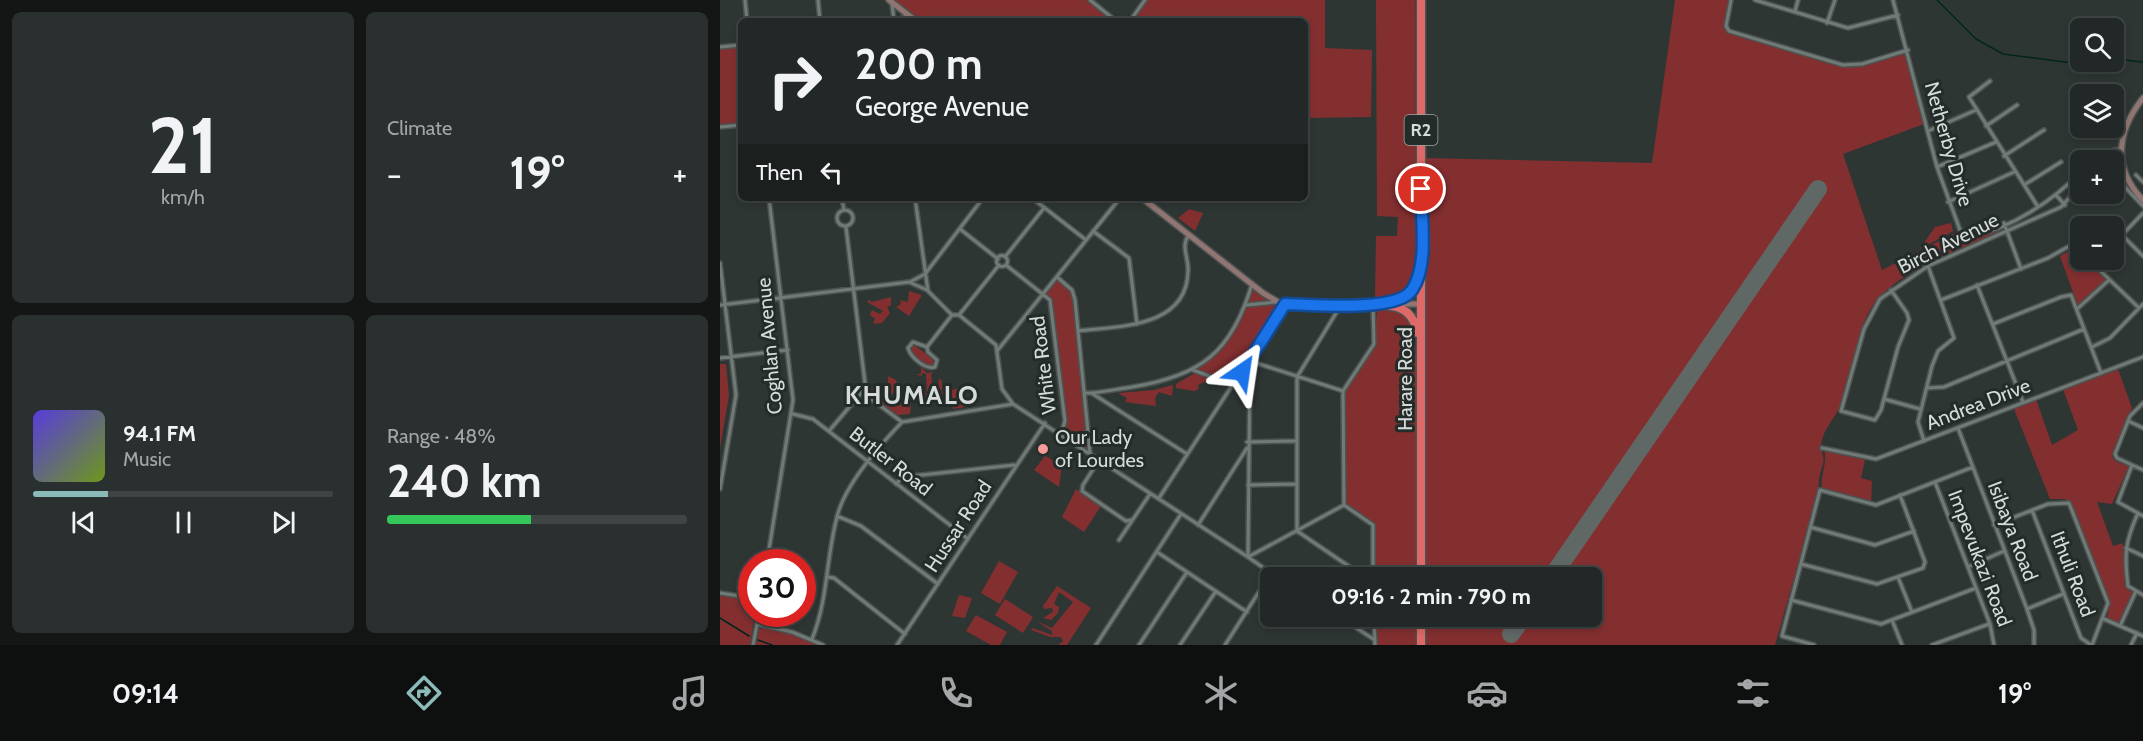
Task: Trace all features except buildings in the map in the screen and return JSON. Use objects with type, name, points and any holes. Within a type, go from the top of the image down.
[{"type":"highway","name":"Harare Road","points":[[1421,0],[1421,567]]},
{"type":"highway","points":[[1380,304],[1400,300],[1412,290],[1421,260]]},
{"type":"highway","points":[[1380,304],[1400,307],[1409,313],[1415,321],[1422,345]]},
{"type":"highway","points":[[1421,627],[1421,645]]},
{"type":"main road","points":[[891,1],[912,18]]},
{"type":"main road","points":[[2143,98],[2128,120],[2120,149],[2127,179],[2143,200]]},
{"type":"main road","points":[[1146,201],[1278,302],[1341,305],[1421,303]]},
{"type":"street","points":[[745,0],[747,18]]},
{"type":"street","points":[[818,0],[820,18]]},
{"type":"street","points":[[1090,0],[1112,18]]},
{"type":"street","points":[[1132,18],[1145,0]]},
{"type":"street","points":[[1731,0],[1726,26],[1729,31],[1843,65],[1862,64],[1908,50]]},
{"type":"street","points":[[1757,0],[1827,23],[1852,28],[1898,15]]},
{"type":"street","points":[[1795,11],[1798,0]]},
{"type":"street","points":[[1827,23],[1835,0]]},
{"type":"street","name":"Netherby Drive","points":[[1893,0],[1937,167],[1958,226],[1967,235],[1978,234],[2038,207],[2070,182]]},
{"type":"street","points":[[891,1],[894,18]]},
{"type":"street","points":[[902,18],[908,15]]},
{"type":"street","points":[[720,47],[738,45]]},
{"type":"street","points":[[1990,81],[1968,96],[2038,207]]},
{"type":"street","points":[[1986,126],[2017,105]]},
{"type":"street","points":[[1928,131],[1976,110]]},
{"type":"street","points":[[720,127],[738,125]]},
{"type":"street","points":[[2004,156],[2044,130]]},
{"type":"street","points":[[1937,167],[1996,142]]},
{"type":"street","points":[[2115,150],[2120,149]]},
{"type":"street","points":[[2024,185],[2061,162]]},
{"type":"street","points":[[1948,202],[2014,172]]},
{"type":"street","points":[[2136,175],[2143,182]]},
{"type":"street","points":[[2124,186],[2143,206]]},
{"type":"street","points":[[2056,195],[2065,205],[2070,199]]},
{"type":"street","name":"Coghlan Avenue","points":[[769,201],[788,350],[793,414],[770,549]]},
{"type":"street","points":[[842,201],[844,210]]},
{"type":"street","points":[[915,201],[927,290]]},
{"type":"street","points":[[1036,201],[1086,240]]},
{"type":"street","points":[[998,351],[1118,201]]},
{"type":"street","points":[[720,305],[909,282],[925,274],[979,203]]},
{"type":"street","name":"Birch Avenue","points":[[1884,399],[1876,420],[1841,411],[1867,320],[1877,302],[1928,266],[2065,205]]},
{"type":"street","points":[[998,258],[1005,257],[1044,208]]},
{"type":"street","points":[[844,210],[850,212],[853,217],[851,223],[846,227],[840,225],[836,219],[838,213],[844,210]]},
{"type":"street","points":[[2124,233],[2143,213]]},
{"type":"street","points":[[2004,223],[2021,269]]},
{"type":"street","points":[[829,431],[862,392],[865,378],[846,227]]},
{"type":"street","points":[[959,315],[999,265],[998,258],[960,229]]},
{"type":"street","points":[[1093,231],[1129,258],[1137,324]]},
{"type":"street","points":[[1078,331],[1137,324],[1164,314],[1180,297],[1188,277],[1184,243],[1189,235]]},
{"type":"street","points":[[2124,237],[2143,256]]},
{"type":"street","points":[[1941,300],[2070,247]]},
{"type":"street","points":[[1005,257],[1006,265]]},
{"type":"street","points":[[720,262],[736,395],[722,461],[720,489]]},
{"type":"street","points":[[999,265],[1006,265],[1045,294]]},
{"type":"street","points":[[1924,441],[1918,425],[1926,387],[1936,355],[1954,338],[1928,266]]},
{"type":"street","points":[[2099,270],[2139,308]]},
{"type":"street","points":[[1057,277],[1073,293],[1086,393],[1090,454]]},
{"type":"street","points":[[2077,309],[2091,299],[2109,280]]},
{"type":"street","points":[[909,282],[927,290],[952,315],[959,315],[996,345],[1002,389],[1013,404],[1262,567]]},
{"type":"street","points":[[1086,393],[1169,381],[1193,370],[1212,356],[1228,338],[1246,305],[1252,284]]},
{"type":"street","points":[[1977,285],[2023,402]]},
{"type":"street","points":[[1891,290],[1909,319],[1884,399],[1921,409]]},
{"type":"street","name":"White Road","points":[[1045,294],[1050,300],[1065,421],[1061,434]]},
{"type":"street","points":[[1993,324],[2066,295],[2073,297],[2101,373]]},
{"type":"street","points":[[1246,305],[1278,302]]},
{"type":"street","points":[[1158,499],[1285,304]]},
{"type":"street","points":[[1344,505],[1343,391],[1374,344],[1380,304]]},
{"type":"street","points":[[2092,348],[2110,338],[2143,304]]},
{"type":"street","points":[[1297,531],[1295,441],[1297,377],[1341,305]]},
{"type":"street","points":[[927,347],[952,315]]},
{"type":"street","points":[[1926,387],[1944,387],[2084,329]]},
{"type":"street","points":[[912,342],[927,347],[928,352],[937,362],[934,368],[928,367],[908,351],[912,342]]},
{"type":"street","points":[[720,358],[788,350]]},
{"type":"street","name":"Andrea Drive","points":[[1822,448],[1874,459],[2143,357]]},
{"type":"street","points":[[1250,361],[1343,391]]},
{"type":"street","points":[[1248,557],[1247,442],[1250,361]]},
{"type":"street","points":[[1193,370],[1233,385]]},
{"type":"street","points":[[862,392],[902,422]]},
{"type":"street","points":[[1092,393],[1187,454]]},
{"type":"street","points":[[2143,403],[2133,410],[2115,454],[2117,458],[2143,470]]},
{"type":"street","points":[[812,639],[821,615],[837,516],[848,491],[902,422],[1013,404]]},
{"type":"street","name":"Butler Road","points":[[793,414],[813,419],[968,539]]},
{"type":"street","points":[[2128,421],[2143,428]]},
{"type":"street","name":"Hussar Road","points":[[897,645],[1045,423]]},
{"type":"street","name":"Isibaya Road","points":[[1958,428],[2027,609],[2034,630],[2034,645]]},
{"type":"street","points":[[1247,442],[1295,441]]},
{"type":"street","points":[[1198,525],[1247,448]]},
{"type":"street","points":[[1099,460],[1083,485],[1082,491],[1126,521],[1132,520]]},
{"type":"street","points":[[896,483],[903,477],[1015,465]]},
{"type":"street","points":[[2132,465],[2118,502],[2143,516]]},
{"type":"street","points":[[1814,645],[1784,638],[1782,634],[1820,490],[1875,505],[1973,467]]},
{"type":"street","name":"Impevukazi Road","points":[[1935,482],[1990,624],[1994,645]]},
{"type":"street","points":[[1248,485],[1296,484]]},
{"type":"street","points":[[1119,540],[1150,494]]},
{"type":"street","points":[[1801,564],[1877,584],[1923,568],[1925,564],[1900,495]]},
{"type":"street","points":[[1994,525],[2056,502],[2067,502],[2072,507],[2108,603],[2104,619],[2092,645]]},
{"type":"street","points":[[1344,505],[1373,525],[1374,567]]},
{"type":"street","points":[[1248,557],[1344,505]]},
{"type":"street","name":"Ithuli Road","points":[[2032,510],[2081,638],[2092,645]]},
{"type":"street","points":[[2138,513],[2126,548],[2127,585],[2143,595]]},
{"type":"street","points":[[1096,645],[1181,514]]},
{"type":"street","points":[[837,516],[861,526],[938,584]]},
{"type":"street","points":[[1810,527],[1875,545],[1914,531]]},
{"type":"street","points":[[1297,531],[1350,567]]},
{"type":"street","points":[[2126,548],[2143,556]]},
{"type":"street","points":[[1968,567],[2004,551]]},
{"type":"street","points":[[1157,552],[1247,612]]},
{"type":"street","points":[[1138,645],[1187,572]]},
{"type":"street","points":[[828,577],[834,578],[905,634]]},
{"type":"street","points":[[1898,577],[1912,612]]},
{"type":"street","points":[[1791,600],[1875,623],[1892,620],[1976,588]]},
{"type":"street","points":[[1180,645],[1216,591]]},
{"type":"street","points":[[1225,645],[1260,591]]},
{"type":"street","points":[[2120,626],[2136,591]]},
{"type":"street","points":[[720,593],[738,596]]},
{"type":"street","points":[[2027,609],[2063,594]]},
{"type":"street","points":[[2104,619],[2143,636]]},
{"type":"street","points":[[1892,620],[1902,645]]},
{"type":"street","points":[[1932,645],[1990,624]]},
{"type":"street","points":[[753,645],[756,627]]},
{"type":"street","points":[[770,627],[792,632],[823,645]]},
{"type":"street","points":[[1353,627],[1375,643]]},
{"type":"street","points":[[1374,627],[1375,643]]},
{"type":"street","points":[[2132,645],[2137,633]]},
{"type":"shaded area","points":[[890,0],[1089,0],[1111,18],[914,18]]},
{"type":"shaded area","points":[[1146,0],[1325,0],[1325,48],[1372,50],[1371,117],[1308,118],[1308,18],[1132,18]]},
{"type":"shaded area","points":[[1376,0],[1415,0],[1416,272],[1405,293],[1375,299],[1376,236],[1397,236],[1398,217],[1377,216]]},
{"type":"shaded area","points":[[1675,0],[1729,0],[1725,27],[1727,32],[1845,66],[1862,65],[1903,53],[1907,54],[1924,124],[1843,154],[1882,270],[1957,232],[1976,237],[1998,228],[2004,230],[1904,277],[1873,305],[1863,325],[1845,396],[1822,440],[1823,462],[1819,490],[1775,645],[1425,645],[1425,627],[1602,627],[1602,567],[1425,567],[1424,158],[1652,163]]},
{"type":"shaded area","points":[[738,46],[738,123],[720,125],[720,49]]},
{"type":"shaded area","points":[[1189,209],[1203,213],[1195,231],[1178,218]]},
{"type":"shaded area","points":[[1951,223],[1953,231],[1920,249],[1935,227]]},
{"type":"shaded area","points":[[2070,251],[2070,270],[2096,270],[2106,280],[2091,297],[2078,306],[2060,256]]},
{"type":"shaded area","points":[[1057,278],[1071,291],[1075,299],[1089,452],[1063,431],[1065,423],[1050,299],[1046,294]]},
{"type":"shaded area","points":[[1252,289],[1280,308],[1231,383],[1194,370],[1214,353],[1229,334]]},
{"type":"shaded area","points":[[909,291],[922,295],[909,316],[896,307],[901,304],[900,300],[908,302]]},
{"type":"shaded area","points":[[891,297],[891,305],[887,307],[890,313],[882,323],[873,324],[875,319],[870,315],[872,310],[880,314],[883,311],[867,302]]},
{"type":"shaded area","points":[[1396,309],[1411,325],[1413,336],[1416,357],[1417,567],[1375,567],[1374,525],[1346,503],[1345,392],[1374,346],[1377,311]]},
{"type":"shaded area","points":[[912,344],[934,359],[933,366],[927,366],[910,353]]},
{"type":"shaded area","points":[[720,364],[726,364],[729,395],[720,448]]},
{"type":"shaded area","points":[[921,367],[927,373],[933,372],[931,375],[933,390],[938,390],[939,378],[942,381],[942,390],[927,392],[930,402],[924,403],[924,394],[919,397],[919,394],[927,393],[926,374],[923,373],[921,376],[916,374],[921,374]]},
{"type":"shaded area","points":[[2118,369],[2132,408],[2112,456],[2115,461],[2129,466],[2112,504],[2097,502],[2113,546],[2123,543],[2125,587],[2133,593],[2119,623],[2107,618],[2110,604],[2073,506],[2065,499],[2050,499],[2014,409],[2036,399],[2052,445],[2078,430],[2063,389]]},
{"type":"shaded area","points":[[1195,373],[1223,383],[1211,384],[1209,380],[1198,385],[1199,389],[1194,391],[1176,388],[1176,384]]},
{"type":"shaded area","points":[[888,376],[896,380],[898,387],[889,398],[899,406],[903,402],[911,403],[910,414],[897,415],[871,394],[870,389],[883,391],[882,397],[885,397],[888,391]]},
{"type":"shaded area","points":[[1173,385],[1172,396],[1159,392],[1155,398],[1156,406],[1125,402],[1127,398],[1118,393],[1154,390]]},
{"type":"shaded area","points":[[963,388],[965,407],[953,409],[949,394],[942,395],[942,391]]},
{"type":"shaded area","points":[[1824,449],[1865,460],[1861,478],[1872,481],[1871,502],[1822,489]]},
{"type":"shaded area","points":[[1045,456],[1062,465],[1059,487],[1034,470]]},
{"type":"shaded area","points":[[1076,489],[1101,506],[1084,532],[1062,517]]},
{"type":"shaded area","points":[[999,561],[1018,572],[1000,604],[981,593]]},
{"type":"shaded area","points":[[1057,586],[1091,608],[1067,645],[1058,645],[1063,641],[1061,637],[1050,637],[1031,630],[1033,628],[1052,635],[1052,631],[1036,621],[1052,628],[1073,602],[1059,592],[1054,604],[1059,607],[1058,613],[1051,620],[1043,618],[1053,612],[1052,608],[1044,609],[1043,606]]},
{"type":"shaded area","points":[[720,595],[738,598],[738,627],[753,627],[750,645],[720,645]]},
{"type":"shaded area","points":[[959,595],[972,598],[965,618],[952,616]]},
{"type":"shaded area","points":[[1005,599],[1033,617],[1023,633],[995,615]]},
{"type":"shaded area","points":[[976,615],[1007,632],[1000,645],[991,645],[966,631]]},
{"type":"shaded area","points":[[1376,627],[1418,627],[1418,645],[1375,645]]},
{"type":"shaded area","points":[[759,629],[785,631],[820,645],[756,645]]},
{"type":"waterway","points":[[1937,0],[1976,39],[2003,54],[2070,63]]},
{"type":"waterway","points":[[2124,60],[2143,62]]},
{"type":"waterway","points":[[720,618],[749,636]]},
{"type":"waterway","points":[[758,640],[772,645]]},
{"type":"runway","points":[[1559,567],[1818,189]]},
{"type":"runway","points":[[1511,634],[1516,627]]},
{"type":"place","name":"Our Lady of Lourdes","points":[[1043,449]]},
{"type":"district","name":"KHUMALO","points":[[912,395]]},
{"type":"route","points":[[1242,372],[1285,304],[1377,304],[1400,300],[1412,290],[1421,260],[1421,189]]}]
